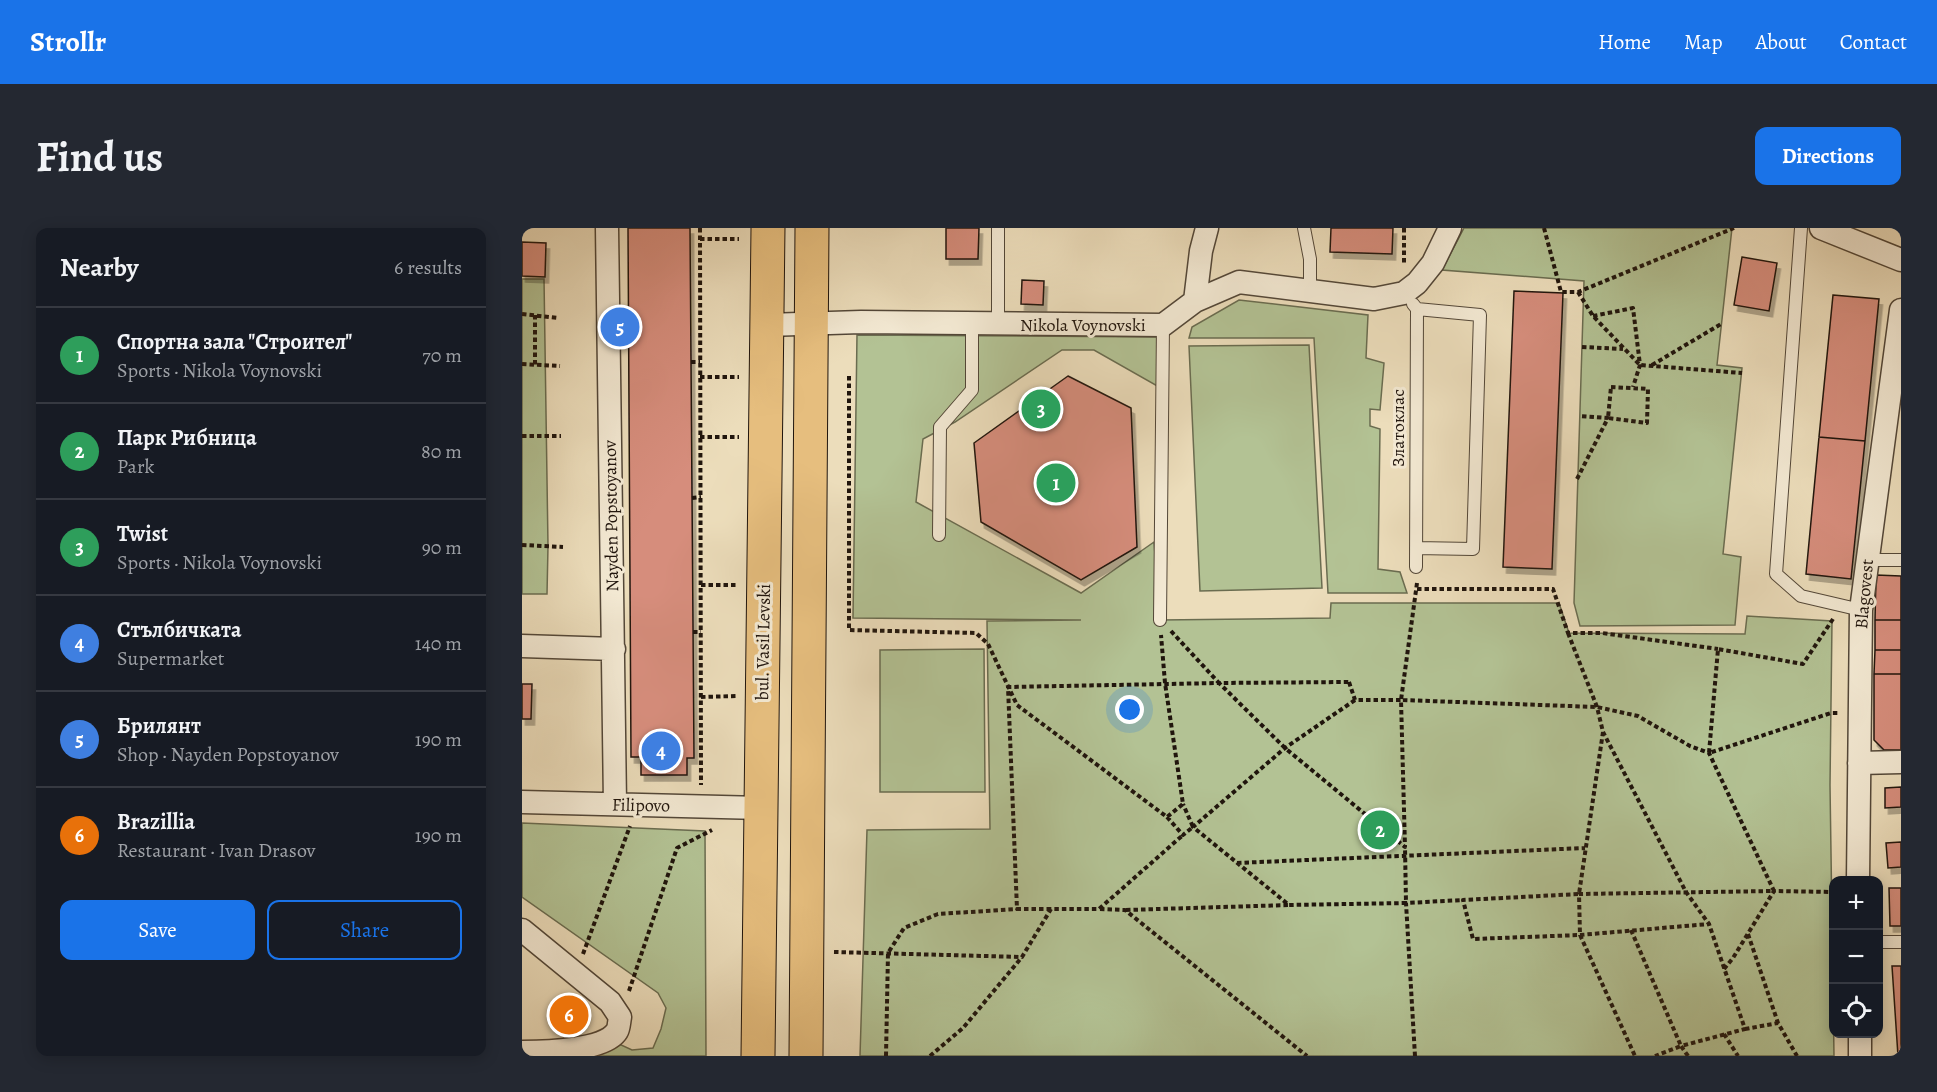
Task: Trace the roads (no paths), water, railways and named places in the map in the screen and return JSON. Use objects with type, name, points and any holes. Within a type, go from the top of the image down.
[{"type":"main road","points":[[806,1056],[812,228]]},
{"type":"main road","name":"bul. Vasil Levski","points":[[753,233],[766,325],[746,808],[758,1056]]},
{"type":"street","name":"Nayden Popstoyanov","points":[[607,228],[615,804]]},
{"type":"street","points":[[1195,301],[1201,251],[1207,228]]},
{"type":"street","points":[[1411,301],[1417,283],[1433,263],[1450,228]]},
{"type":"street","points":[[1821,228],[1901,260]]},
{"type":"street","name":"Nikola Voynovski","points":[[766,325],[861,321],[1163,325],[1195,301],[1239,282],[1374,299],[1411,301]]},
{"type":"street","name":"Blagovest","points":[[1858,876],[1859,714],[1850,608],[1866,561],[1901,310]]},
{"type":"street","points":[[522,646],[614,649]]},
{"type":"street","points":[[1859,763],[1901,762]]},
{"type":"street","name":"Filipovo","points":[[522,802],[746,808]]},
{"type":"street","points":[[522,930],[615,1010],[618,1030],[609,1040],[562,1050],[522,1052]]},
{"type":"street","points":[[1860,1038],[1860,1056]]},
{"type":"lane","points":[[998,228],[998,324]]},
{"type":"lane","points":[[1304,228],[1310,259],[1310,291]]},
{"type":"lane","points":[[1801,228],[1776,574],[1801,596],[1850,608]]},
{"type":"lane","points":[[1411,301],[1480,315],[1473,549],[1416,548]]},
{"type":"lane","name":"Златоклас","points":[[1411,301],[1416,567]]},
{"type":"lane","points":[[939,535],[940,427],[972,390],[972,324]]},
{"type":"lane","points":[[1160,620],[1163,325]]},
{"type":"lane","points":[[1866,561],[1901,560]]},
{"type":"lane","points":[[1883,942],[1901,942]]},
{"type":"place","name":"Брилянт","points":[[620,327]]},
{"type":"place","name":"Twist","points":[[1041,409]]},
{"type":"place","name":"Спортна зала \"Строител\"","points":[[1056,483]]},
{"type":"place","name":"Стълбичката","points":[[661,751]]},
{"type":"place","name":"Парк Рибница","points":[[1380,830]]},
{"type":"place","name":"Brazillia","points":[[569,1015]]}]
